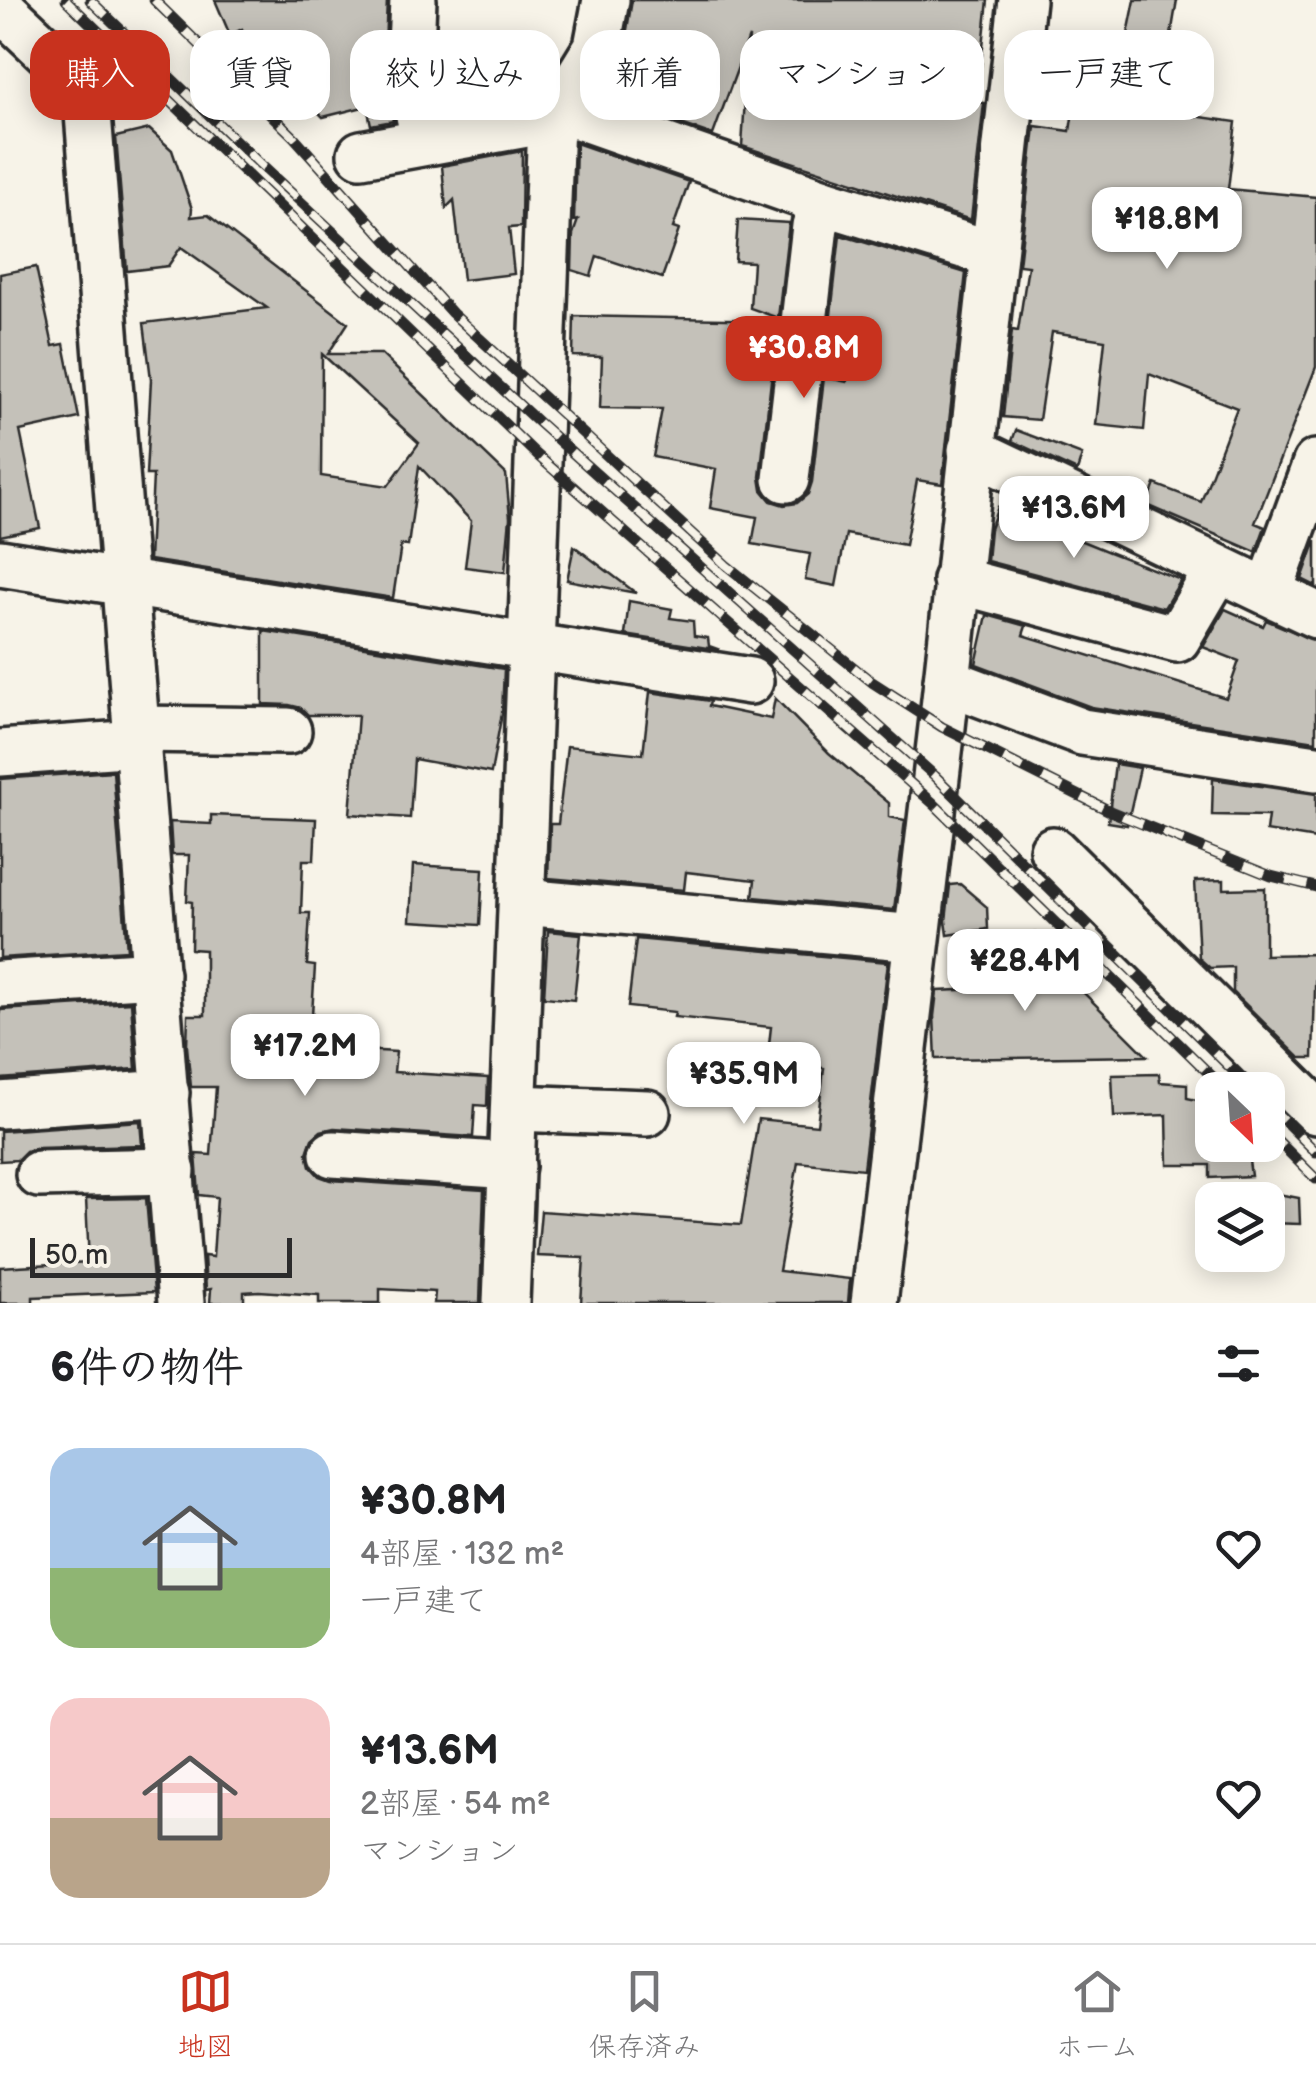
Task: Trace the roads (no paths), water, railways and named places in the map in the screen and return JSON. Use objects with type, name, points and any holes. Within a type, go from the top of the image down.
[{"type":"street","points":[[413,0],[410,70],[424,141]]},
{"type":"street","points":[[506,1303],[550,122],[597,47],[606,0]]},
{"type":"street","points":[[874,1303],[1022,0]]},
{"type":"street","points":[[0,7],[86,88],[181,1303]]},
{"type":"street","points":[[361,154],[576,115],[824,202],[992,254]]},
{"type":"street","points":[[786,478],[815,226],[824,202]]},
{"type":"street","points":[[971,450],[1316,615]]},
{"type":"street","points":[[1269,592],[1316,462]]},
{"type":"street","points":[[0,563],[750,681]]},
{"type":"street","points":[[956,580],[1178,639],[1218,568]]},
{"type":"street","points":[[946,681],[1082,732],[1316,768]]},
{"type":"street","points":[[0,753],[137,736],[288,731]]},
{"type":"street","points":[[1054,850],[1316,1111]]},
{"type":"street","points":[[523,902],[916,938]]},
{"type":"street","points":[[0,984],[156,974]]},
{"type":"street","points":[[0,1105],[166,1093]]},
{"type":"street","points":[[515,1108],[648,1113]]},
{"type":"street","points":[[332,1154],[512,1166]]},
{"type":"street","points":[[39,1174],[172,1172]]},
{"type":"railway","points":[[66,0],[537,455],[933,803],[1208,1072]]},
{"type":"railway","points":[[90,0],[538,422],[935,776],[1235,1072]]},
{"type":"railway","points":[[154,0],[294,137],[452,313],[726,565],[872,682],[942,727],[1110,811],[1271,876],[1316,887]]},
{"type":"railway","points":[[1285,1121],[1316,1152]]},
{"type":"railway","points":[[1285,1148],[1316,1179]]}]
